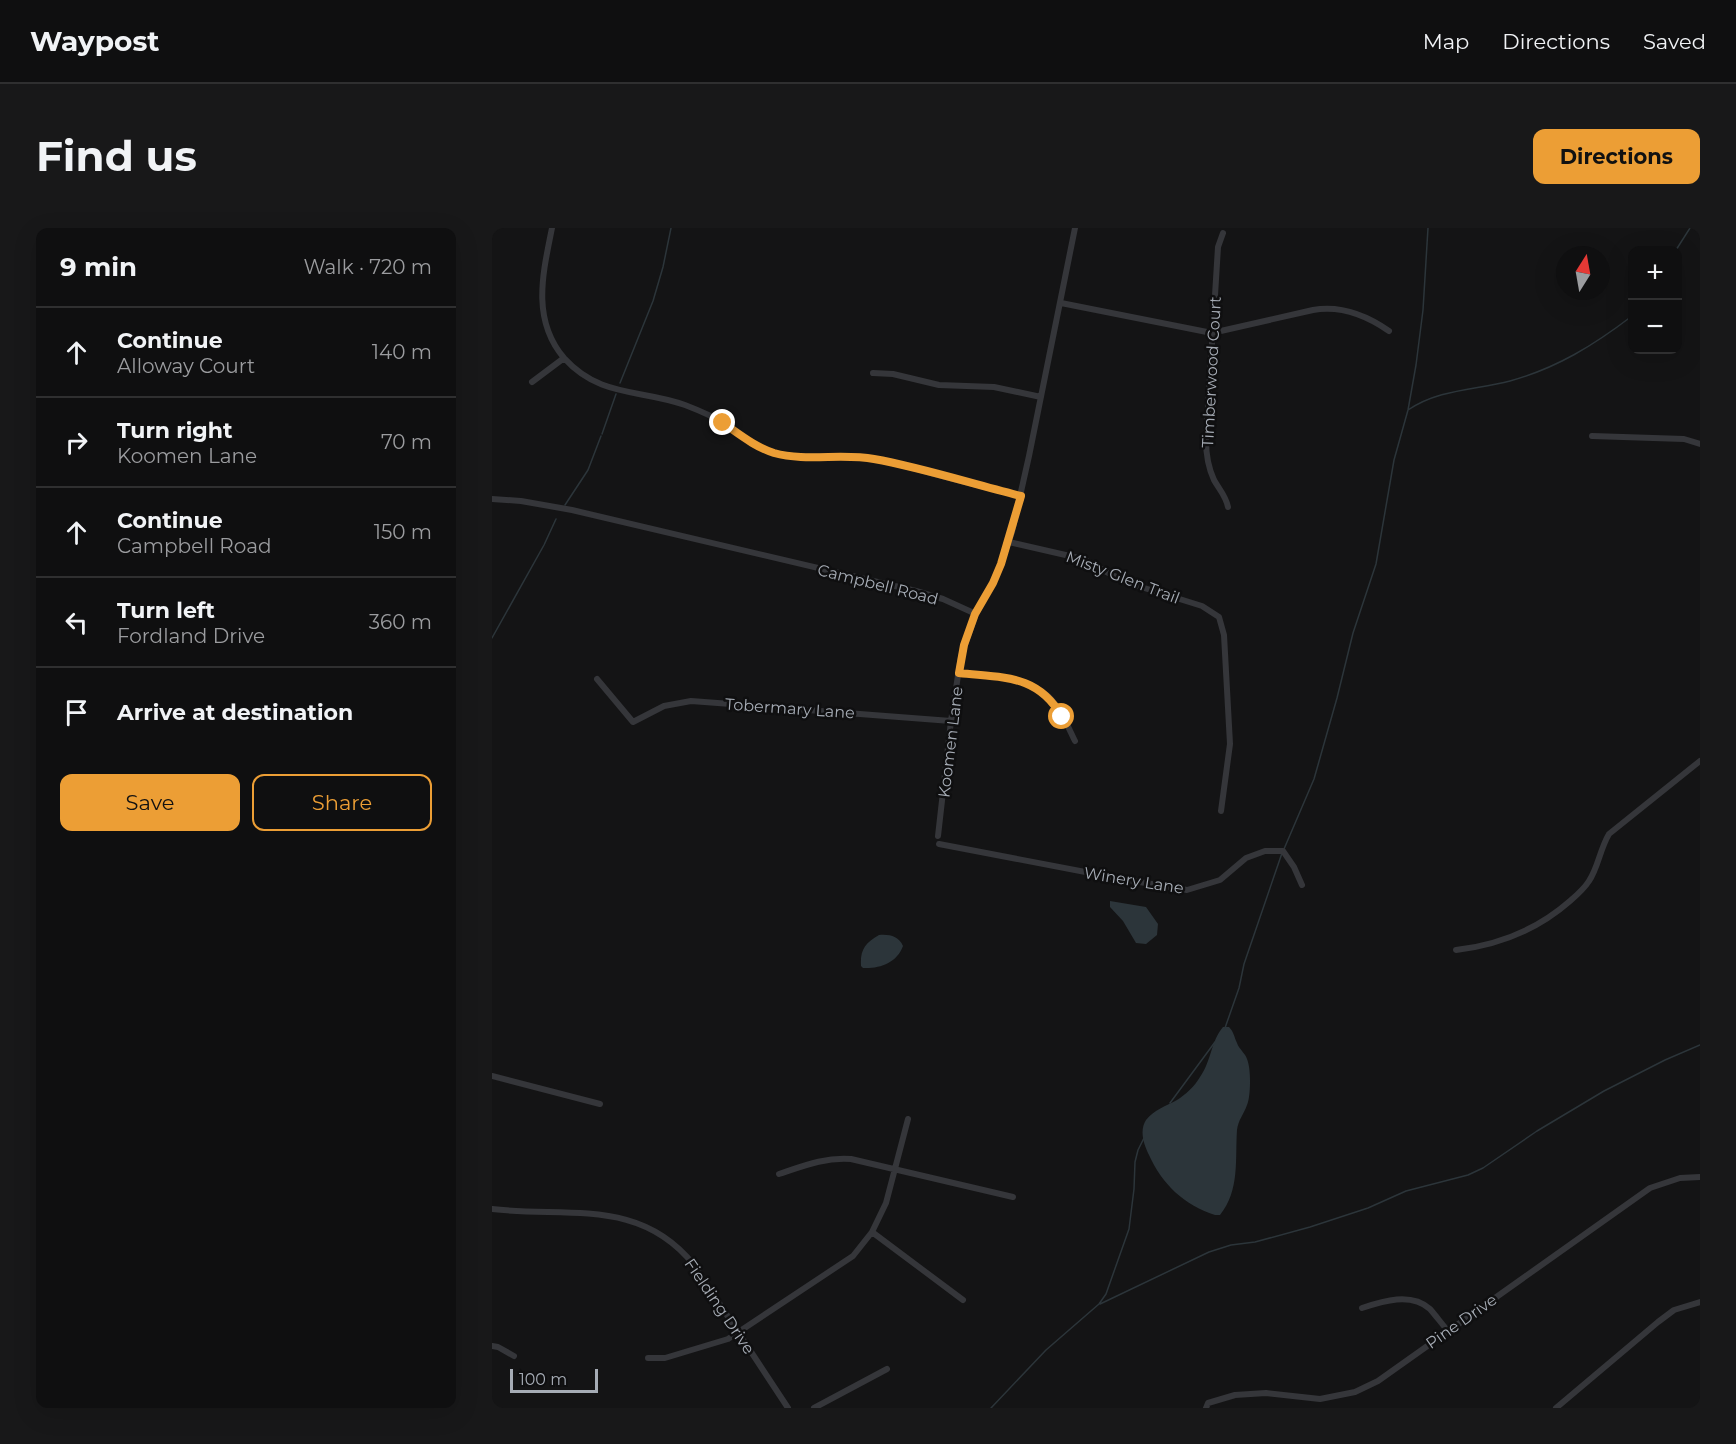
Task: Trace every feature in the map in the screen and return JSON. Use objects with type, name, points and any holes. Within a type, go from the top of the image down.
[{"type":"street","points":[[552,228],[541,283],[542,307],[551,336],[564,358],[585,375],[606,387],[684,405],[723,423],[750,442],[772,452],[795,456],[838,455],[872,459],[1021,496]]},
{"type":"street","points":[[975,614],[993,583],[1009,542],[1021,496],[1075,228]]},
{"type":"street","name":"Timberwood Court","points":[[1223,233],[1218,247],[1206,450],[1211,472],[1228,507]]},
{"type":"street","points":[[1061,303],[1212,333],[1330,308],[1366,317],[1389,331]]},
{"type":"street","points":[[532,382],[564,358]]},
{"type":"street","points":[[873,373],[893,374],[939,385],[994,387],[1041,397]]},
{"type":"street","points":[[1592,436],[1684,439],[1700,444]]},
{"type":"street","name":"Campbell Road","points":[[492,499],[572,510],[916,591],[943,599],[975,614]]},
{"type":"street","name":"Misty Glen Trail","points":[[1009,542],[1083,559],[1125,582],[1202,606],[1219,617],[1224,635],[1230,744],[1221,811]]},
{"type":"street","name":"Koomen Lane","points":[[939,840],[951,721],[964,645],[975,614]]},
{"type":"street","points":[[959,673],[1014,680],[1035,687],[1056,705],[1075,741]]},
{"type":"street","name":"Tobermary Lane","points":[[597,679],[633,722],[664,706],[691,701],[951,721]]},
{"type":"street","points":[[1456,950],[1513,937],[1532,929],[1556,914],[1585,888],[1591,879],[1601,848],[1609,834],[1700,761]]},
{"type":"street","name":"Winery Lane","points":[[939,840],[1122,879],[1187,890],[1220,880],[1246,858],[1265,851],[1282,851],[1294,867],[1302,885]]},
{"type":"street","points":[[492,1076],[600,1104]]},
{"type":"street","points":[[648,1358],[675,1356],[719,1343],[739,1333],[846,1262],[860,1249],[872,1232],[886,1203],[908,1119]]},
{"type":"street","points":[[779,1174],[814,1162],[835,1158],[851,1159],[1013,1197]]},
{"type":"street","name":"Pine Drive","points":[[1206,1408],[1208,1403],[1235,1395],[1266,1393],[1320,1399],[1355,1392],[1378,1381],[1650,1188],[1680,1178],[1700,1177]]},
{"type":"street","name":"Fielding Drive","points":[[492,1209],[602,1213],[622,1217],[648,1227],[670,1240],[687,1256],[788,1408]]},
{"type":"street","points":[[872,1232],[963,1300]]},
{"type":"street","points":[[1362,1308],[1382,1302],[1410,1300],[1429,1309],[1448,1331]]},
{"type":"street","points":[[1556,1408],[1674,1310],[1700,1302]]},
{"type":"street","points":[[492,1346],[514,1356]]},
{"type":"street","points":[[814,1408],[887,1369]]},
{"type":"shaded area","points":[[1110,901],[1146,907],[1158,924],[1157,935],[1146,944],[1136,943],[1123,921],[1110,907]]},
{"type":"shaded area","points":[[879,935],[890,935],[899,940],[903,946],[896,957],[887,964],[863,968],[861,960],[864,948]]},
{"type":"shaded area","points":[[1223,1027],[1231,1029],[1246,1057],[1250,1088],[1247,1105],[1238,1126],[1234,1185],[1220,1215],[1215,1215],[1193,1205],[1167,1184],[1149,1155],[1143,1133],[1144,1124],[1149,1117],[1180,1098],[1195,1084],[1207,1065]]},
{"type":"waterway","points":[[620,383],[653,301],[671,228]]},
{"type":"waterway","points":[[1284,849],[1314,779],[1353,633],[1376,564],[1394,460],[1408,410],[1416,365],[1423,310],[1428,228]]},
{"type":"waterway","points":[[1679,246],[1690,228]]},
{"type":"waterway","points":[[1408,410],[1445,394],[1510,381],[1544,369],[1589,346],[1628,319]]},
{"type":"waterway","points":[[602,434],[616,394]]},
{"type":"waterway","points":[[565,505],[588,470],[601,436]]},
{"type":"waterway","points":[[492,638],[556,519]]},
{"type":"waterway","points":[[1225,1028],[1282,853]]},
{"type":"waterway","points":[[1170,1103],[1215,1042]]},
{"type":"waterway","points":[[1100,1304],[1209,1252],[1310,1227],[1368,1208],[1406,1191],[1468,1175],[1483,1168],[1537,1131],[1604,1091],[1700,1045]]},
{"type":"waterway","points":[[991,1408],[1046,1350],[1099,1304],[1106,1294],[1129,1229],[1135,1162],[1144,1138]]},
{"type":"route","points":[[723,423],[761,448],[784,455],[862,457],[1021,496],[1001,564],[975,614],[964,645],[959,673],[1029,684],[1049,697],[1062,717]]}]
